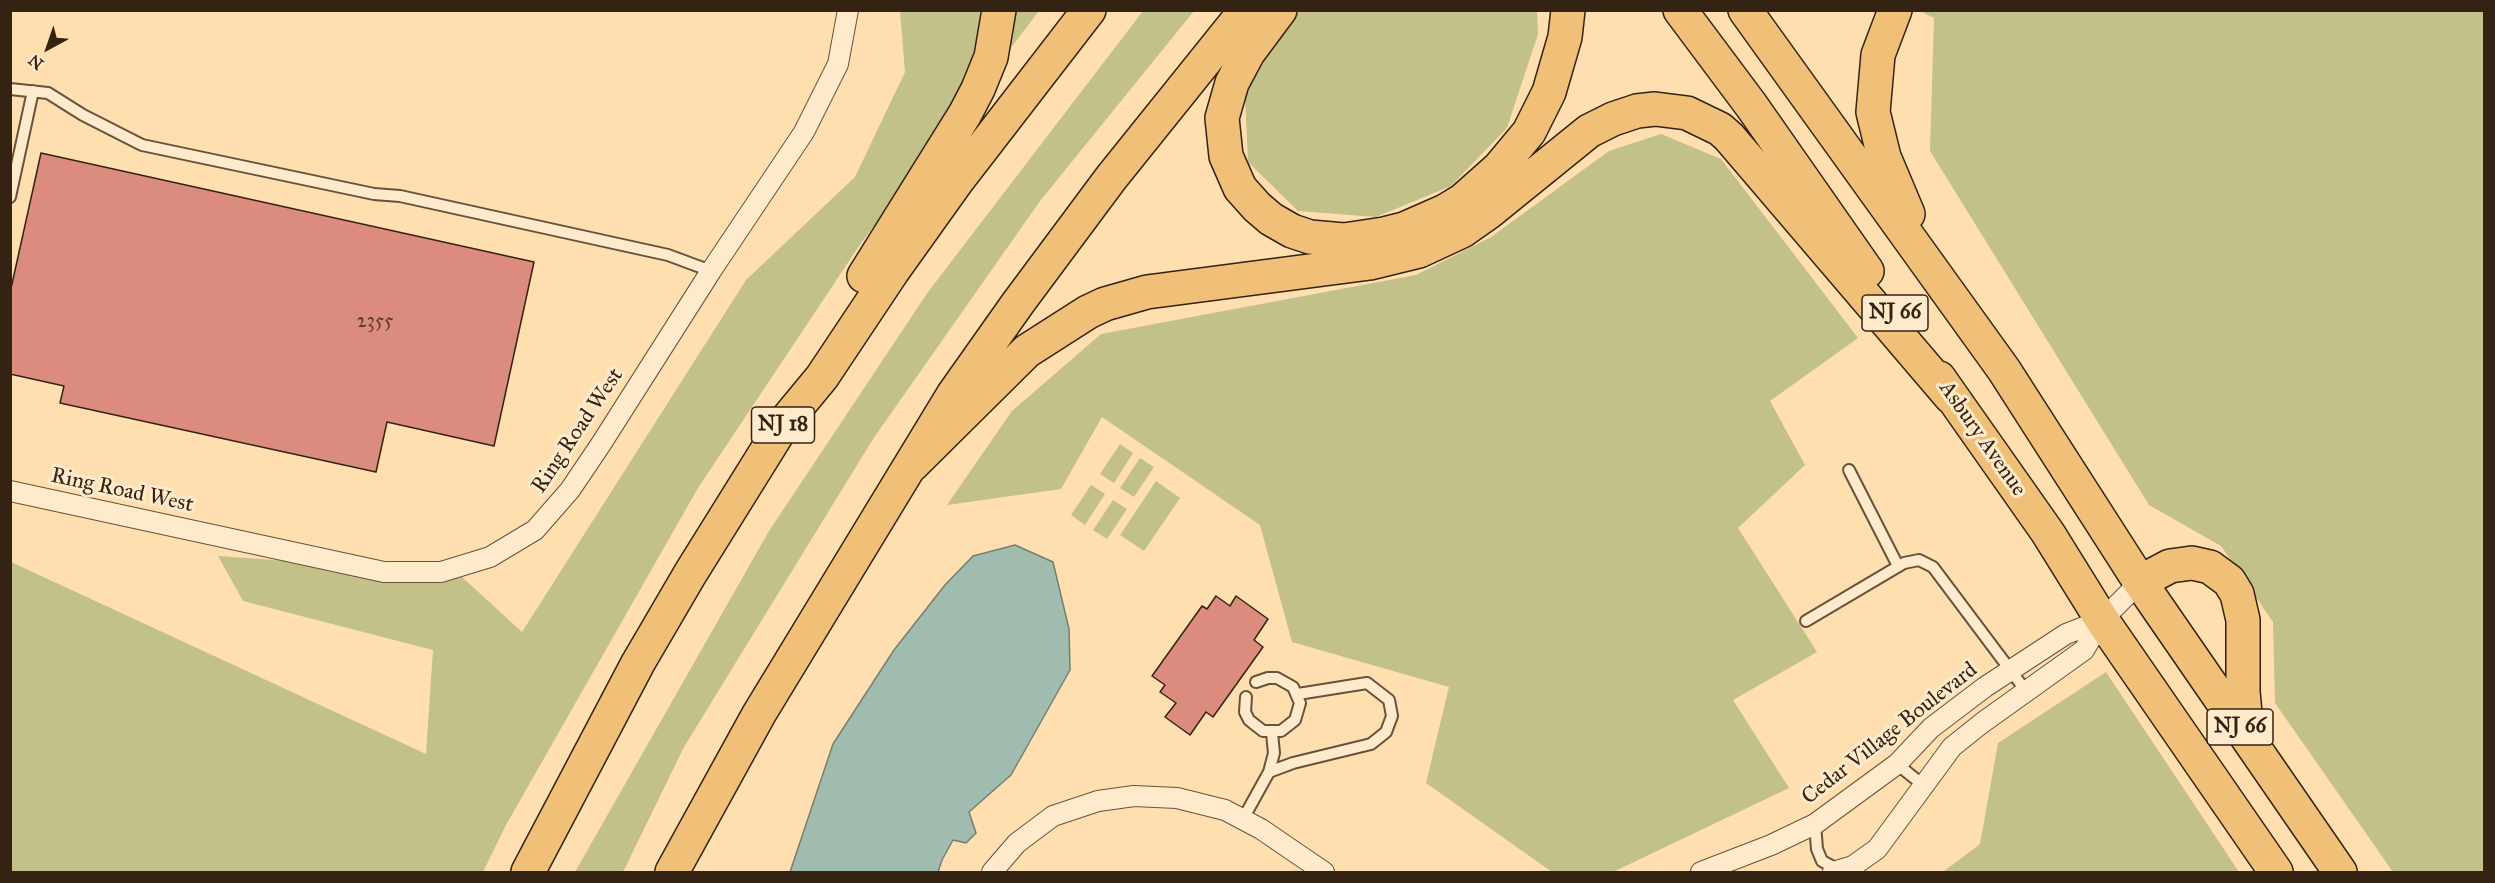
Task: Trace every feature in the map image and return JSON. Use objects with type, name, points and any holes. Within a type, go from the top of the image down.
[{"type":"highway","points":[[784,423],[806,370],[965,114],[991,57],[999,10]]},
{"type":"highway","name":"NJ 18","points":[[528,873],[638,663],[690,574],[784,423],[822,377],[892,272],[957,181],[1089,10]]},
{"type":"highway","points":[[672,873],[759,714],[954,395],[1018,303],[1111,178],[1246,10]]},
{"type":"highway","points":[[1280,10],[1248,52],[1232,82],[1222,118],[1226,156],[1240,188],[1271,219],[1292,231],[1310,237],[1344,240],[1404,229],[1445,211],[1463,200],[1499,168],[1529,132],[1549,92],[1565,37],[1568,10]]},
{"type":"highway","name":"Asbury Avenue","points":[[1680,10],[1832,219],[1951,397],[2048,533],[2102,620],[2276,873]]},
{"type":"highway","name":"NJ 66","points":[[1745,10],[2004,370],[2140,582],[2340,873]]},
{"type":"highway","points":[[1895,10],[1878,55],[1873,112],[1884,157],[1931,268]]},
{"type":"highway","points":[[912,465],[1027,351],[1088,312],[1105,304],[1147,292],[1370,264],[1419,251],[1462,231],[1489,212],[1589,131],[1636,111],[1655,109],[1687,113],[1712,124],[1730,137],[1951,397]]},
{"type":"highway","points":[[2140,582],[2170,566],[2192,562],[2210,567],[2229,581],[2237,594],[2243,620],[2243,692],[2247,736]]},
{"type":"street","name":"Ring Road West","points":[[10,491],[384,572],[441,572],[490,557],[535,530],[570,490],[804,132],[838,64],[848,10]]},
{"type":"street","name":"Cedar Village Boulevard","points":[[1836,872],[1853,866],[1877,849],[1952,747],[2084,650],[2102,620],[2140,582]]},
{"type":"street","name":"Cedar Village Boulevard","points":[[1701,873],[1772,845],[1815,824],[1897,764],[1931,728],[2010,670],[2066,634],[2102,620]]},
{"type":"street","points":[[992,873],[1017,843],[1053,816],[1098,801],[1134,796],[1177,798],[1225,810],[1261,828],[1324,873]]},
{"type":"lane","points":[[10,89],[48,93],[83,115],[142,146],[374,194],[409,198],[668,255],[711,272]]},
{"type":"lane","points":[[10,197],[33,91]]},
{"type":"lane","points":[[1850,470],[1898,566]]},
{"type":"lane","points":[[1806,621],[1898,566],[1919,560],[1933,567],[2026,691]]},
{"type":"lane","points":[[1246,697],[1245,712],[1249,720],[1263,731],[1272,733],[1289,727],[1295,720],[1299,712],[1298,694],[1293,687],[1277,678],[1256,682]]},
{"type":"lane","points":[[1269,772],[1293,763],[1371,744],[1386,732],[1392,716],[1389,700],[1367,683],[1298,694]]},
{"type":"lane","points":[[1243,819],[1269,772],[1274,753],[1272,733]]},
{"type":"lane","points":[[1897,764],[1923,785]]},
{"type":"lane","points":[[1815,824],[1817,849],[1822,861],[1836,872]]},
{"type":"shaded area","points":[[900,11],[1039,11],[861,243],[698,488],[506,825],[483,872],[11,872],[11,562],[426,754],[433,650],[243,601],[218,556],[442,572],[462,577],[522,632],[746,280],[855,177],[905,72]]},
{"type":"shaded area","points":[[1143,11],[1194,11],[1040,201],[873,439],[684,747],[623,872],[575,872],[769,531],[928,292]]},
{"type":"shaded area","points":[[1300,11],[1537,11],[1538,34],[1507,128],[1451,186],[1376,217],[1298,211],[1248,162],[1245,95],[1278,36]]},
{"type":"shaded area","points":[[1920,11],[2484,11],[2484,872],[2393,872],[2275,703],[2273,622],[2221,546],[2149,505],[1930,151],[1934,18]]},
{"type":"shaded area","points":[[1661,134],[1721,159],[1858,338],[1770,401],[1805,465],[1738,528],[1817,652],[1733,700],[1789,788],[1613,872],[1552,872],[1426,783],[1449,687],[1292,642],[1260,525],[1102,417],[1061,489],[947,505],[1012,411],[1101,334],[1416,275],[1491,237],[1609,151]]},
{"type":"shaded area","points":[[1120,444],[1133,453],[1114,483],[1100,474]]},
{"type":"shaded area","points":[[1140,458],[1154,467],[1134,497],[1120,488]]},
{"type":"shaded area","points":[[1156,481],[1180,498],[1144,551],[1120,535]]},
{"type":"shaded area","points":[[1091,485],[1105,494],[1085,525],[1071,515]]},
{"type":"shaded area","points":[[1113,500],[1127,509],[1107,539],[1093,530]]},
{"type":"shaded area","points":[[1015,545],[1053,562],[1069,629],[1070,670],[1011,775],[969,812],[976,833],[966,843],[953,840],[938,872],[790,872],[833,744],[894,650],[945,585],[973,556]]},
{"type":"shaded area","points":[[2106,672],[2239,872],[1943,872],[1980,844],[1998,743]]},
{"type":"building","points":[[41,153],[534,262],[494,446],[387,422],[376,472],[60,403],[64,386],[10,374],[10,293]]},
{"type":"building","points":[[1216,596],[1230,606],[1236,596],[1268,619],[1254,640],[1263,647],[1213,717],[1206,712],[1190,735],[1165,717],[1176,703],[1160,692],[1165,685],[1152,676],[1202,606],[1207,609]]}]
